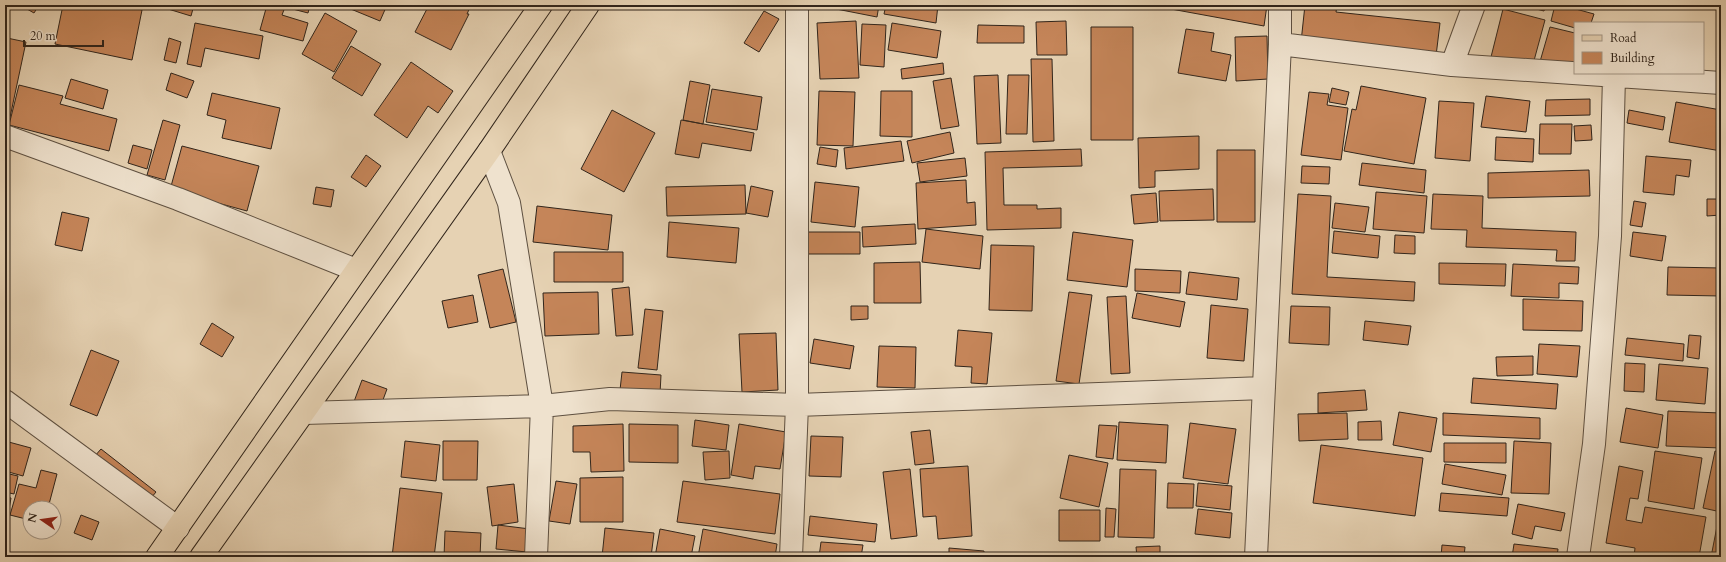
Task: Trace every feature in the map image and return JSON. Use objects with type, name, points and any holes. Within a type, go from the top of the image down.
[{"type":"main road","points":[[157,557],[541,5]]},
{"type":"main road","points":[[201,557],[489,151],[588,5]]},
{"type":"street","points":[[791,557],[797,405],[797,5]]},
{"type":"street","points":[[1256,557],[1280,44],[1280,5]]},
{"type":"street","points":[[1452,65],[1474,5]]},
{"type":"street","points":[[1280,44],[1452,65],[1574,73]]},
{"type":"street","points":[[1585,74],[1719,78]]},
{"type":"street","points":[[1578,557],[1595,436],[1610,236],[1614,76]]},
{"type":"street","points":[[5,136],[178,199],[356,270]]},
{"type":"street","points":[[489,151],[509,203],[542,406],[536,557]]},
{"type":"street","points":[[304,413],[542,406],[610,399],[797,405],[1264,388]]},
{"type":"street","points":[[5,401],[178,528]]},
{"type":"building","points":[[20,5],[39,5],[34,13]]},
{"type":"building","points":[[63,5],[120,5],[142,10],[132,60],[55,44]]},
{"type":"building","points":[[155,5],[194,5],[191,16]]},
{"type":"building","points":[[267,5],[310,5],[308,13],[285,7],[282,15],[308,23],[303,41],[260,30]]},
{"type":"building","points":[[341,5],[387,5],[380,21]]},
{"type":"building","points":[[429,5],[471,5],[467,14],[469,14],[451,50],[415,32]]},
{"type":"building","points":[[816,5],[879,5],[877,17]]},
{"type":"building","points":[[886,5],[938,5],[936,23],[884,14]]},
{"type":"building","points":[[1106,5],[1136,5],[1136,7]]},
{"type":"building","points":[[1172,5],[1267,5],[1264,26],[1171,9]]},
{"type":"building","points":[[1305,5],[1337,5],[1336,12],[1440,23],[1436,56],[1301,42]]},
{"type":"building","points":[[1521,5],[1546,5],[1544,11]]},
{"type":"building","points":[[1555,5],[1561,5],[1594,14],[1591,22],[1574,22],[1574,28],[1551,21]]},
{"type":"building","points":[[1503,9],[1545,20],[1532,68],[1491,57]]},
{"type":"building","points":[[764,11],[779,19],[759,52],[744,43]]},
{"type":"building","points":[[325,13],[357,31],[334,72],[302,54]]},
{"type":"building","points":[[856,21],[859,78],[820,79],[817,23]]},
{"type":"building","points":[[1066,21],[1067,55],[1037,55],[1036,22]]},
{"type":"building","points":[[195,23],[263,36],[259,59],[205,48],[201,67],[187,64]]},
{"type":"building","points":[[892,23],[941,31],[937,58],[888,50]]},
{"type":"building","points":[[862,24],[886,25],[884,67],[860,65]]},
{"type":"building","points":[[978,25],[1024,26],[1024,43],[977,43]]},
{"type":"building","points":[[1091,27],[1133,27],[1133,140],[1091,140]]},
{"type":"building","points":[[1550,27],[1574,33],[1574,73],[1539,65]]},
{"type":"building","points":[[1186,29],[1214,33],[1211,51],[1231,55],[1226,81],[1178,73]]},
{"type":"building","points":[[1267,36],[1268,79],[1236,81],[1235,37]]},
{"type":"building","points":[[7,38],[26,42],[9,122],[5,121],[5,50]]},
{"type":"building","points":[[169,38],[181,42],[176,63],[164,60]]},
{"type":"building","points":[[351,46],[381,64],[362,96],[332,78]]},
{"type":"building","points":[[1031,59],[1052,59],[1054,141],[1033,142]]},
{"type":"building","points":[[411,62],[453,91],[438,113],[428,106],[407,138],[374,115]]},
{"type":"building","points":[[943,63],[944,74],[902,79],[901,69]]},
{"type":"building","points":[[171,73],[194,81],[187,98],[166,90]]},
{"type":"building","points":[[998,75],[1001,143],[977,144],[974,76]]},
{"type":"building","points":[[1008,75],[1029,75],[1027,134],[1006,134]]},
{"type":"building","points":[[951,78],[959,126],[941,129],[933,81]]},
{"type":"building","points":[[71,79],[108,90],[103,109],[65,98]]},
{"type":"building","points":[[690,81],[710,85],[703,124],[683,120]]},
{"type":"building","points":[[19,85],[63,96],[60,104],[117,119],[109,151],[9,125]]},
{"type":"building","points":[[1361,86],[1426,98],[1414,164],[1344,151],[1352,109],[1356,110]]},
{"type":"building","points":[[1332,88],[1349,92],[1346,105],[1329,102]]},
{"type":"building","points":[[712,89],[762,97],[757,130],[706,122]]},
{"type":"building","points":[[819,91],[855,92],[853,146],[817,145]]},
{"type":"building","points":[[881,91],[912,91],[912,137],[880,136]]},
{"type":"building","points":[[1309,92],[1329,94],[1327,105],[1348,108],[1341,160],[1301,155]]},
{"type":"building","points":[[212,93],[280,108],[271,149],[222,138],[226,120],[207,115]]},
{"type":"building","points":[[1486,96],[1530,101],[1526,132],[1481,127]]},
{"type":"building","points":[[1590,99],[1590,115],[1545,116],[1546,100]]},
{"type":"building","points":[[1439,101],[1474,103],[1470,161],[1435,158]]},
{"type":"building","points":[[1676,102],[1721,110],[1721,151],[1669,142]]},
{"type":"building","points":[[612,110],[655,133],[624,192],[581,169]]},
{"type":"building","points":[[1629,110],[1665,117],[1663,130],[1627,123]]},
{"type":"building","points":[[163,120],[180,125],[165,180],[147,175]]},
{"type":"building","points":[[681,120],[754,133],[751,151],[702,143],[699,158],[675,154]]},
{"type":"building","points":[[1540,124],[1572,124],[1571,154],[1539,154]]},
{"type":"building","points":[[1591,125],[1592,140],[1575,141],[1574,126]]},
{"type":"building","points":[[950,132],[954,153],[912,163],[907,141]]},
{"type":"building","points":[[1199,136],[1199,169],[1155,171],[1155,187],[1139,188],[1138,138]]},
{"type":"building","points":[[1496,137],[1534,139],[1533,162],[1495,160]]},
{"type":"building","points":[[901,141],[904,161],[846,169],[844,148]]},
{"type":"building","points":[[133,145],[152,150],[147,169],[128,163]]},
{"type":"building","points":[[182,146],[259,166],[247,211],[170,190]]},
{"type":"building","points":[[820,147],[838,150],[836,167],[817,164]]},
{"type":"building","points":[[1081,149],[1082,166],[1003,168],[1004,205],[1037,205],[1037,209],[1061,208],[1061,228],[987,230],[985,152]]},
{"type":"building","points":[[1217,150],[1255,150],[1255,222],[1217,222]]},
{"type":"building","points":[[366,155],[381,166],[366,187],[351,177]]},
{"type":"building","points":[[1646,156],[1691,160],[1689,177],[1676,175],[1674,195],[1643,192]]},
{"type":"building","points":[[965,158],[967,176],[920,182],[917,163]]},
{"type":"building","points":[[1362,163],[1426,170],[1424,193],[1359,185]]},
{"type":"building","points":[[1302,166],[1330,167],[1329,184],[1301,183]]},
{"type":"building","points":[[1589,170],[1590,196],[1488,198],[1488,173]]},
{"type":"building","points":[[966,180],[967,203],[975,202],[976,225],[918,229],[916,183]]},
{"type":"building","points":[[815,182],[859,187],[855,227],[811,222]]},
{"type":"building","points":[[745,185],[746,214],[667,216],[666,187]]},
{"type":"building","points":[[751,186],[773,191],[768,217],[746,213]]},
{"type":"building","points":[[316,187],[334,190],[331,207],[313,204]]},
{"type":"building","points":[[1213,189],[1214,220],[1160,221],[1159,191]]},
{"type":"building","points":[[1376,192],[1427,196],[1424,233],[1373,229]]},
{"type":"building","points":[[1156,193],[1158,222],[1134,224],[1131,195]]},
{"type":"building","points":[[1298,194],[1331,196],[1327,277],[1415,282],[1414,301],[1292,294]]},
{"type":"building","points":[[1433,194],[1483,196],[1482,228],[1576,232],[1575,261],[1556,261],[1557,250],[1466,247],[1467,230],[1431,229]]},
{"type":"building","points":[[1707,199],[1721,199],[1721,215],[1707,216]]},
{"type":"building","points":[[1634,201],[1646,203],[1642,227],[1630,225]]},
{"type":"building","points":[[1335,203],[1369,207],[1365,232],[1332,228]]},
{"type":"building","points":[[537,206],[612,215],[608,250],[533,242]]},
{"type":"building","points":[[62,212],[89,218],[82,251],[55,245]]},
{"type":"building","points":[[669,222],[739,228],[736,263],[667,257]]},
{"type":"building","points":[[915,224],[916,244],[863,247],[862,227]]},
{"type":"building","points":[[926,229],[983,236],[980,269],[922,262]]},
{"type":"building","points":[[1334,231],[1380,236],[1378,258],[1332,253]]},
{"type":"building","points":[[807,232],[860,232],[860,254],[806,254]]},
{"type":"building","points":[[1073,232],[1133,240],[1127,287],[1067,280]]},
{"type":"building","points":[[1633,232],[1666,236],[1662,261],[1630,256]]},
{"type":"building","points":[[1395,235],[1415,236],[1415,254],[1394,253]]},
{"type":"building","points":[[991,245],[1034,246],[1032,311],[989,310]]},
{"type":"building","points":[[554,252],[623,252],[623,282],[554,282]]},
{"type":"building","points":[[920,262],[921,303],[874,303],[874,263]]},
{"type":"building","points":[[1439,263],[1506,264],[1505,286],[1439,284]]},
{"type":"building","points":[[1513,264],[1579,267],[1578,284],[1559,283],[1559,298],[1511,296]]},
{"type":"building","points":[[1668,267],[1721,268],[1721,296],[1667,295]]},
{"type":"building","points":[[503,269],[516,322],[490,328],[478,275]]},
{"type":"building","points":[[1135,269],[1181,271],[1180,293],[1135,291]]},
{"type":"building","points":[[1189,272],[1239,278],[1237,300],[1186,294]]},
{"type":"building","points":[[629,287],[633,335],[616,336],[612,289]]},
{"type":"building","points":[[598,292],[599,334],[545,336],[543,293]]},
{"type":"building","points":[[1069,292],[1092,295],[1079,384],[1056,381]]},
{"type":"building","points":[[1137,293],[1185,302],[1180,327],[1132,318]]},
{"type":"building","points":[[473,295],[478,322],[448,328],[442,301]]},
{"type":"building","points":[[1126,296],[1130,373],[1111,374],[1107,297]]},
{"type":"building","points":[[1523,299],[1583,301],[1582,331],[1523,330]]},
{"type":"building","points":[[1211,305],[1248,309],[1244,361],[1207,358]]},
{"type":"building","points":[[851,306],[868,306],[868,319],[851,320]]},
{"type":"building","points":[[1291,306],[1330,307],[1329,345],[1289,343]]},
{"type":"building","points":[[645,309],[663,311],[657,370],[638,368]]},
{"type":"building","points":[[1365,321],[1411,326],[1408,345],[1363,340]]},
{"type":"building","points":[[212,323],[234,337],[222,357],[200,344]]},
{"type":"building","points":[[958,330],[992,333],[987,384],[971,383],[972,367],[955,366]]},
{"type":"building","points":[[776,333],[778,390],[742,392],[739,334]]},
{"type":"building","points":[[1689,335],[1701,336],[1699,359],[1687,357]]},
{"type":"building","points":[[1627,338],[1684,344],[1683,361],[1625,355]]},
{"type":"building","points":[[814,339],[854,346],[850,369],[810,363]]},
{"type":"building","points":[[1539,344],[1580,346],[1577,377],[1537,374]]},
{"type":"building","points":[[879,346],[916,347],[915,388],[877,387]]},
{"type":"building","points":[[91,350],[119,361],[97,416],[70,405]]},
{"type":"building","points":[[1533,356],[1533,375],[1497,376],[1496,357]]},
{"type":"building","points":[[1625,363],[1645,364],[1644,392],[1624,391]]},
{"type":"building","points":[[1659,364],[1708,368],[1705,404],[1656,400]]},
{"type":"building","points":[[622,372],[661,375],[660,394],[620,390]]},
{"type":"building","points":[[1721,375],[1721,402],[1717,401]]},
{"type":"building","points":[[1473,378],[1558,384],[1556,409],[1471,403]]},
{"type":"building","points":[[362,380],[387,389],[377,416],[352,407]]},
{"type":"building","points":[[1365,390],[1367,410],[1318,413],[1318,393]]},
{"type":"building","points":[[1626,408],[1663,415],[1658,448],[1620,442]]},
{"type":"building","points":[[1668,411],[1721,413],[1721,448],[1666,446]]},
{"type":"building","points":[[1399,412],[1437,418],[1431,452],[1393,445]]},
{"type":"building","points":[[1347,413],[1348,439],[1299,441],[1298,414]]},
{"type":"building","points":[[1443,413],[1540,418],[1540,439],[1443,435]]},
{"type":"building","points":[[695,420],[729,425],[726,450],[692,446]]},
{"type":"building","points":[[1381,421],[1382,440],[1358,440],[1358,422]]},
{"type":"building","points":[[1119,422],[1168,425],[1166,463],[1117,460]]},
{"type":"building","points":[[1190,423],[1236,429],[1228,484],[1183,478]]},
{"type":"building","points":[[623,424],[624,471],[591,472],[590,452],[573,452],[573,426]]},
{"type":"building","points":[[629,424],[678,425],[678,463],[629,462]]},
{"type":"building","points":[[739,424],[786,432],[780,469],[755,466],[753,479],[731,475]]},
{"type":"building","points":[[1099,425],[1117,426],[1113,459],[1096,457]]},
{"type":"building","points":[[930,430],[934,463],[915,465],[911,432]]},
{"type":"building","points":[[811,436],[843,437],[841,477],[809,476]]},
{"type":"building","points":[[5,441],[31,448],[23,476],[5,471]]},
{"type":"building","points":[[405,441],[440,445],[436,481],[401,477]]},
{"type":"building","points":[[443,441],[478,441],[477,480],[443,480]]},
{"type":"building","points":[[1514,441],[1551,443],[1549,494],[1511,493]]},
{"type":"building","points":[[1444,443],[1506,443],[1506,463],[1444,462]]},
{"type":"building","points":[[1321,445],[1423,458],[1415,516],[1313,503]]},
{"type":"building","points":[[101,449],[156,492],[142,509],[87,465]]},
{"type":"building","points":[[729,451],[730,478],[705,480],[703,452]]},
{"type":"building","points":[[1655,451],[1702,458],[1694,509],[1648,501]]},
{"type":"building","points":[[1715,451],[1721,452],[1721,512],[1703,508]]},
{"type":"building","points":[[1069,455],[1108,463],[1099,507],[1060,498]]},
{"type":"building","points":[[1445,464],[1506,475],[1502,495],[1442,484]]},
{"type":"building","points":[[968,466],[972,536],[938,539],[936,516],[923,517],[920,469]]},
{"type":"building","points":[[1619,466],[1643,471],[1638,499],[1630,498],[1626,520],[1642,523],[1645,507],[1706,517],[1699,557],[1634,557],[1635,548],[1606,543]]},
{"type":"building","points":[[910,469],[917,536],[891,539],[883,472]]},
{"type":"building","points":[[1120,469],[1156,470],[1154,538],[1118,537]]},
{"type":"building","points":[[41,470],[57,474],[50,500],[22,500],[22,518],[10,515],[19,484],[36,488]]},
{"type":"building","points":[[5,473],[18,476],[14,494],[5,492]]},
{"type":"building","points":[[623,477],[623,522],[580,522],[580,478]]},
{"type":"building","points":[[556,481],[577,484],[570,524],[549,521]]},
{"type":"building","points":[[683,481],[780,494],[775,534],[677,522]]},
{"type":"building","points":[[1168,483],[1194,484],[1193,508],[1167,508]]},
{"type":"building","points":[[1198,483],[1232,486],[1230,510],[1196,506]]},
{"type":"building","points":[[514,484],[518,522],[492,526],[487,487]]},
{"type":"building","points":[[400,488],[442,493],[434,557],[392,557]]},
{"type":"building","points":[[1441,493],[1509,498],[1507,516],[1439,511]]},
{"type":"building","points":[[5,497],[11,498],[7,520],[5,520]]},
{"type":"building","points":[[1518,504],[1565,513],[1561,531],[1535,526],[1532,539],[1512,534]]},
{"type":"building","points":[[1106,508],[1116,509],[1114,537],[1105,537]]},
{"type":"building","points":[[1198,509],[1232,513],[1230,538],[1195,534]]},
{"type":"building","points":[[1059,510],[1100,510],[1100,541],[1059,541]]},
{"type":"building","points":[[81,515],[99,522],[92,540],[74,533]]},
{"type":"building","points":[[810,516],[877,524],[875,542],[808,535]]},
{"type":"building","points":[[1719,516],[1721,516],[1721,557],[1711,557]]},
{"type":"building","points":[[498,525],[530,529],[527,552],[496,549]]},
{"type":"building","points":[[605,528],[654,533],[651,557],[602,557]]},
{"type":"building","points":[[660,529],[695,536],[691,557],[655,557]]},
{"type":"building","points":[[703,529],[777,544],[775,557],[698,557]]},
{"type":"building","points":[[445,531],[481,533],[480,557],[444,557]]},
{"type":"building","points":[[821,542],[863,545],[861,557],[819,557]]},
{"type":"building","points":[[1514,544],[1558,549],[1557,557],[1512,557]]},
{"type":"building","points":[[1442,545],[1465,547],[1464,557],[1441,557]]},
{"type":"building","points":[[1160,546],[1160,557],[1137,557],[1136,547]]},
{"type":"building","points":[[949,548],[984,551],[984,557],[949,557]]},
{"type":"building","points":[[1087,556],[1087,557],[1058,557]]}]
